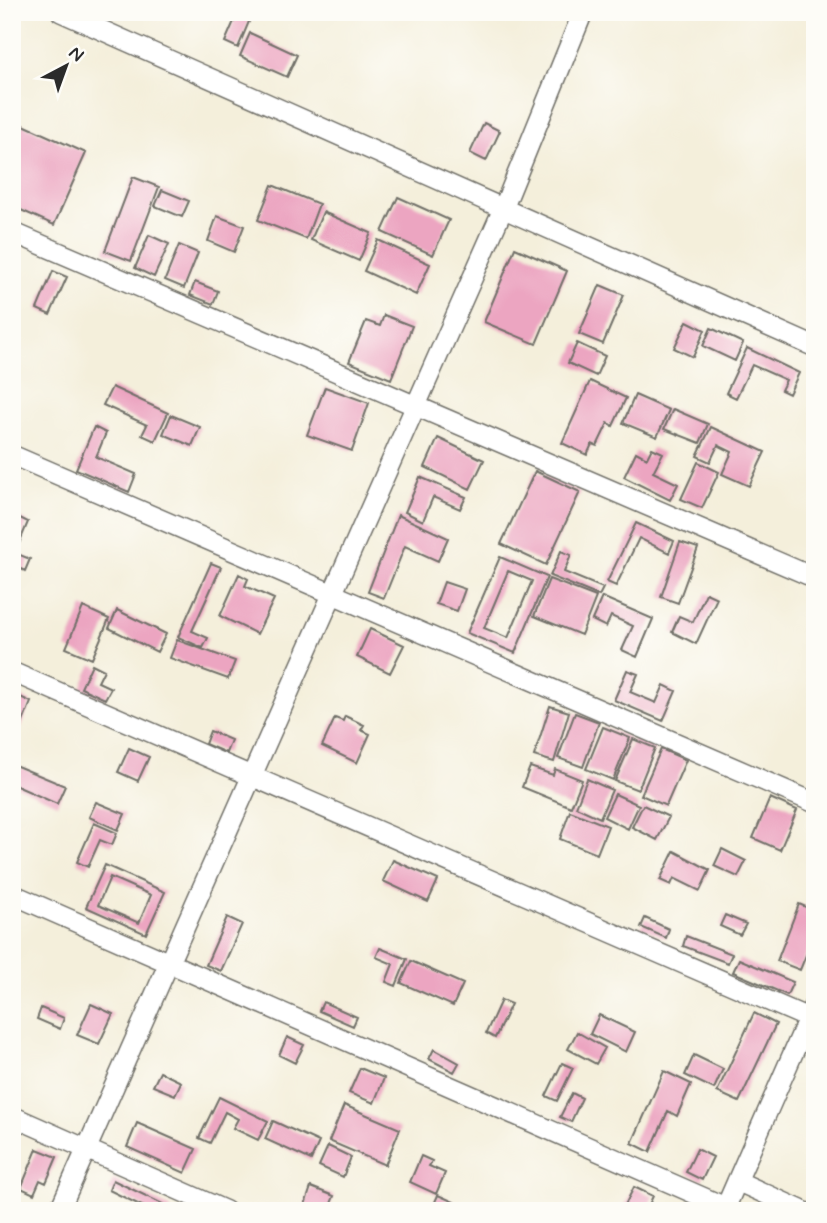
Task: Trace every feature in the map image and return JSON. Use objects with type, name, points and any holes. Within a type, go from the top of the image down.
[{"type":"street","points":[[61,12],[815,347]]},
{"type":"street","points":[[58,1211],[503,209],[583,12]]},
{"type":"street","points":[[12,232],[815,578]]},
{"type":"street","points":[[12,455],[815,803]]},
{"type":"street","points":[[12,672],[251,776],[811,1011],[724,1209],[12,894]]},
{"type":"street","points":[[12,1116],[226,1211]]},
{"type":"street","points":[[737,1181],[803,1211]]},
{"type":"building","points":[[238,12],[253,12],[238,48],[225,42]]},
{"type":"building","points":[[250,33],[297,55],[287,77],[240,56]]},
{"type":"building","points":[[19,123],[86,153],[54,225],[12,206],[12,138]]},
{"type":"building","points":[[484,123],[500,131],[486,161],[470,153]]},
{"type":"building","points":[[133,177],[159,187],[131,261],[105,251]]},
{"type":"building","points":[[272,185],[319,204],[306,239],[258,220]]},
{"type":"building","points":[[162,190],[189,201],[182,217],[155,206]]},
{"type":"building","points":[[398,197],[449,220],[433,255],[382,232]]},
{"type":"building","points":[[323,212],[371,233],[359,261],[311,240]]},
{"type":"building","points":[[217,216],[244,226],[234,252],[208,241]]},
{"type":"building","points":[[149,235],[169,244],[154,277],[135,268]]},
{"type":"building","points":[[378,240],[430,264],[416,295],[364,271]]},
{"type":"building","points":[[179,245],[198,253],[184,288],[165,280]]},
{"type":"building","points":[[515,248],[567,271],[536,344],[484,322]]},
{"type":"building","points":[[12,254],[20,257],[12,274]]},
{"type":"building","points":[[53,271],[67,277],[50,315],[37,309]]},
{"type":"building","points":[[195,282],[218,291],[213,304],[190,295]]},
{"type":"building","points":[[600,285],[624,295],[603,344],[579,334]]},
{"type":"building","points":[[384,315],[412,326],[391,379],[349,362],[366,321],[380,326]]},
{"type":"building","points":[[687,321],[705,330],[693,357],[674,348]]},
{"type":"building","points":[[711,328],[743,343],[735,361],[703,346]]},
{"type":"building","points":[[577,343],[605,356],[596,376],[568,363]]},
{"type":"building","points":[[747,348],[799,373],[789,394],[781,390],[786,380],[752,365],[736,398],[726,393]]},
{"type":"building","points":[[590,381],[626,398],[613,426],[608,423],[597,446],[592,444],[587,455],[562,443]]},
{"type":"building","points":[[112,387],[168,413],[155,441],[142,435],[147,425],[103,405]]},
{"type":"building","points":[[325,387],[369,403],[352,451],[307,435]]},
{"type":"building","points":[[635,395],[669,410],[657,437],[623,423]]},
{"type":"building","points":[[673,409],[708,424],[700,443],[664,429]]},
{"type":"building","points":[[171,415],[200,427],[192,446],[163,434]]},
{"type":"building","points":[[94,427],[106,433],[96,457],[136,474],[129,492],[76,469]]},
{"type":"building","points":[[711,427],[765,452],[749,486],[722,474],[732,452],[718,445],[710,462],[697,456]]},
{"type":"building","points":[[438,438],[484,460],[470,489],[425,467]]},
{"type":"building","points":[[652,448],[663,453],[653,472],[678,484],[670,500],[624,477],[636,452],[647,458]]},
{"type":"building","points":[[698,462],[719,472],[702,508],[681,499]]},
{"type":"building","points":[[535,471],[580,492],[546,565],[501,544]]},
{"type":"building","points":[[420,477],[466,497],[460,509],[433,497],[423,521],[405,512]]},
{"type":"building","points":[[398,515],[448,538],[438,561],[405,546],[384,598],[368,592]]},
{"type":"building","points":[[18,517],[28,522],[15,553],[30,559],[25,571],[12,565],[12,531]]},
{"type":"building","points":[[636,523],[674,541],[669,553],[639,538],[616,586],[607,582]]},
{"type":"building","points":[[680,542],[698,548],[678,603],[661,597]]},
{"type":"building","points":[[561,551],[571,555],[564,572],[603,588],[599,596],[550,576]]},
{"type":"building","points":[[500,557],[547,577],[515,653],[467,633]],"holes":[[[508,571],[532,581],[508,638],[484,628]]]},
{"type":"building","points":[[211,563],[221,567],[192,631],[208,638],[203,648],[178,637]]},
{"type":"building","points":[[239,574],[248,579],[245,586],[274,599],[257,634],[220,616]]},
{"type":"building","points":[[549,579],[596,597],[581,635],[534,616]]},
{"type":"building","points":[[444,582],[465,589],[457,611],[436,604]]},
{"type":"building","points":[[706,593],[717,598],[696,644],[672,632],[679,616],[693,622]]},
{"type":"building","points":[[602,597],[653,619],[637,657],[622,650],[633,626],[611,616],[606,627],[592,620]]},
{"type":"building","points":[[83,607],[109,619],[92,659],[66,648]]},
{"type":"building","points":[[117,610],[166,634],[157,652],[109,628]]},
{"type":"building","points":[[370,629],[404,645],[390,673],[357,657]]},
{"type":"building","points":[[177,640],[235,661],[228,679],[170,658]]},
{"type":"building","points":[[92,664],[104,670],[98,682],[111,688],[105,699],[81,688]]},
{"type":"building","points":[[627,670],[638,674],[630,692],[656,703],[664,685],[676,691],[663,721],[614,700]]},
{"type":"building","points":[[12,693],[31,702],[21,727],[12,723]]},
{"type":"building","points":[[550,706],[569,712],[554,762],[534,756]]},
{"type":"building","points":[[575,713],[599,722],[583,767],[558,758]]},
{"type":"building","points":[[345,716],[364,725],[361,730],[370,734],[357,763],[322,746],[335,718],[343,721]]},
{"type":"building","points":[[603,727],[630,738],[613,780],[586,769]]},
{"type":"building","points":[[210,731],[231,740],[226,753],[205,744]]},
{"type":"building","points":[[633,739],[655,748],[638,790],[615,781]]},
{"type":"building","points":[[129,748],[149,757],[138,781],[118,772]]},
{"type":"building","points":[[661,749],[686,760],[666,806],[641,795]]},
{"type":"building","points":[[12,764],[65,786],[57,804],[12,784]]},
{"type":"building","points":[[530,767],[553,775],[555,769],[582,780],[571,807],[522,787]]},
{"type":"building","points":[[587,779],[612,790],[600,818],[576,807]]},
{"type":"building","points":[[615,794],[639,805],[628,829],[604,817]]},
{"type":"building","points":[[770,798],[797,810],[780,850],[753,838]]},
{"type":"building","points":[[96,802],[125,814],[118,830],[89,817]]},
{"type":"building","points":[[643,805],[669,817],[657,840],[632,827]]},
{"type":"building","points":[[570,811],[608,826],[597,854],[560,839]]},
{"type":"building","points":[[94,823],[117,833],[112,845],[100,840],[88,867],[77,862]]},
{"type":"building","points":[[722,849],[746,861],[738,877],[714,866]]},
{"type":"building","points":[[674,851],[710,870],[700,891],[674,878],[671,885],[660,880]]},
{"type":"building","points":[[393,860],[438,880],[428,902],[383,881]]},
{"type":"building","points":[[105,865],[165,892],[146,934],[86,907]],"holes":[[[110,877],[151,895],[139,923],[98,905]]]},
{"type":"building","points":[[799,904],[815,911],[815,933],[800,970],[777,961]]},
{"type":"building","points":[[725,915],[746,924],[740,935],[720,926]]},
{"type":"building","points":[[227,917],[242,924],[221,971],[206,965]]},
{"type":"building","points":[[645,918],[669,929],[666,938],[641,927]]},
{"type":"building","points":[[686,936],[732,954],[728,963],[683,946]]},
{"type":"building","points":[[380,948],[407,959],[396,986],[386,982],[393,964],[376,957]]},
{"type":"building","points":[[739,959],[793,982],[787,995],[733,972]]},
{"type":"building","points":[[411,961],[463,984],[453,1006],[401,983]]},
{"type":"building","points":[[501,1000],[511,1004],[495,1038],[486,1033]]},
{"type":"building","points":[[323,1002],[357,1017],[353,1026],[319,1011]]},
{"type":"building","points":[[91,1004],[113,1014],[99,1044],[77,1035]]},
{"type":"building","points":[[41,1008],[64,1018],[60,1029],[37,1019]]},
{"type":"building","points":[[754,1013],[776,1024],[739,1102],[717,1092]]},
{"type":"building","points":[[599,1015],[635,1032],[626,1052],[590,1034]]},
{"type":"building","points":[[577,1032],[605,1048],[596,1064],[568,1049]]},
{"type":"building","points":[[287,1037],[304,1045],[295,1063],[279,1055]]},
{"type":"building","points":[[434,1049],[459,1063],[454,1072],[429,1059]]},
{"type":"building","points":[[694,1055],[723,1069],[714,1089],[685,1075]]},
{"type":"building","points":[[562,1063],[573,1068],[557,1101],[546,1096]]},
{"type":"building","points":[[360,1068],[384,1078],[374,1103],[349,1093]]},
{"type":"building","points":[[664,1071],[691,1084],[677,1116],[668,1111],[650,1152],[632,1143]]},
{"type":"building","points":[[160,1072],[181,1082],[175,1095],[153,1086]]},
{"type":"building","points":[[572,1093],[582,1098],[571,1122],[560,1117]]},
{"type":"building","points":[[219,1097],[268,1121],[258,1140],[233,1128],[238,1119],[225,1112],[210,1143],[199,1138]]},
{"type":"building","points":[[344,1105],[400,1129],[385,1165],[329,1141]]},
{"type":"building","points":[[273,1121],[319,1142],[311,1160],[265,1139]]},
{"type":"building","points":[[137,1123],[196,1149],[185,1173],[127,1147]]},
{"type":"building","points":[[328,1146],[351,1157],[343,1177],[319,1166]]},
{"type":"building","points":[[37,1149],[57,1157],[46,1183],[40,1180],[34,1194],[21,1188]]},
{"type":"building","points":[[697,1149],[713,1157],[702,1180],[686,1172]]},
{"type":"building","points":[[421,1156],[432,1161],[429,1166],[445,1173],[436,1194],[410,1182]]},
{"type":"building","points":[[113,1180],[171,1208],[170,1211],[142,1211],[144,1207],[109,1190]]},
{"type":"building","points":[[311,1187],[334,1196],[328,1211],[304,1208]]},
{"type":"building","points":[[634,1187],[653,1196],[646,1211],[622,1211]]},
{"type":"building","points":[[438,1195],[454,1202],[450,1211],[431,1211]]},
{"type":"building","points":[[462,1203],[479,1211],[458,1211]]}]
